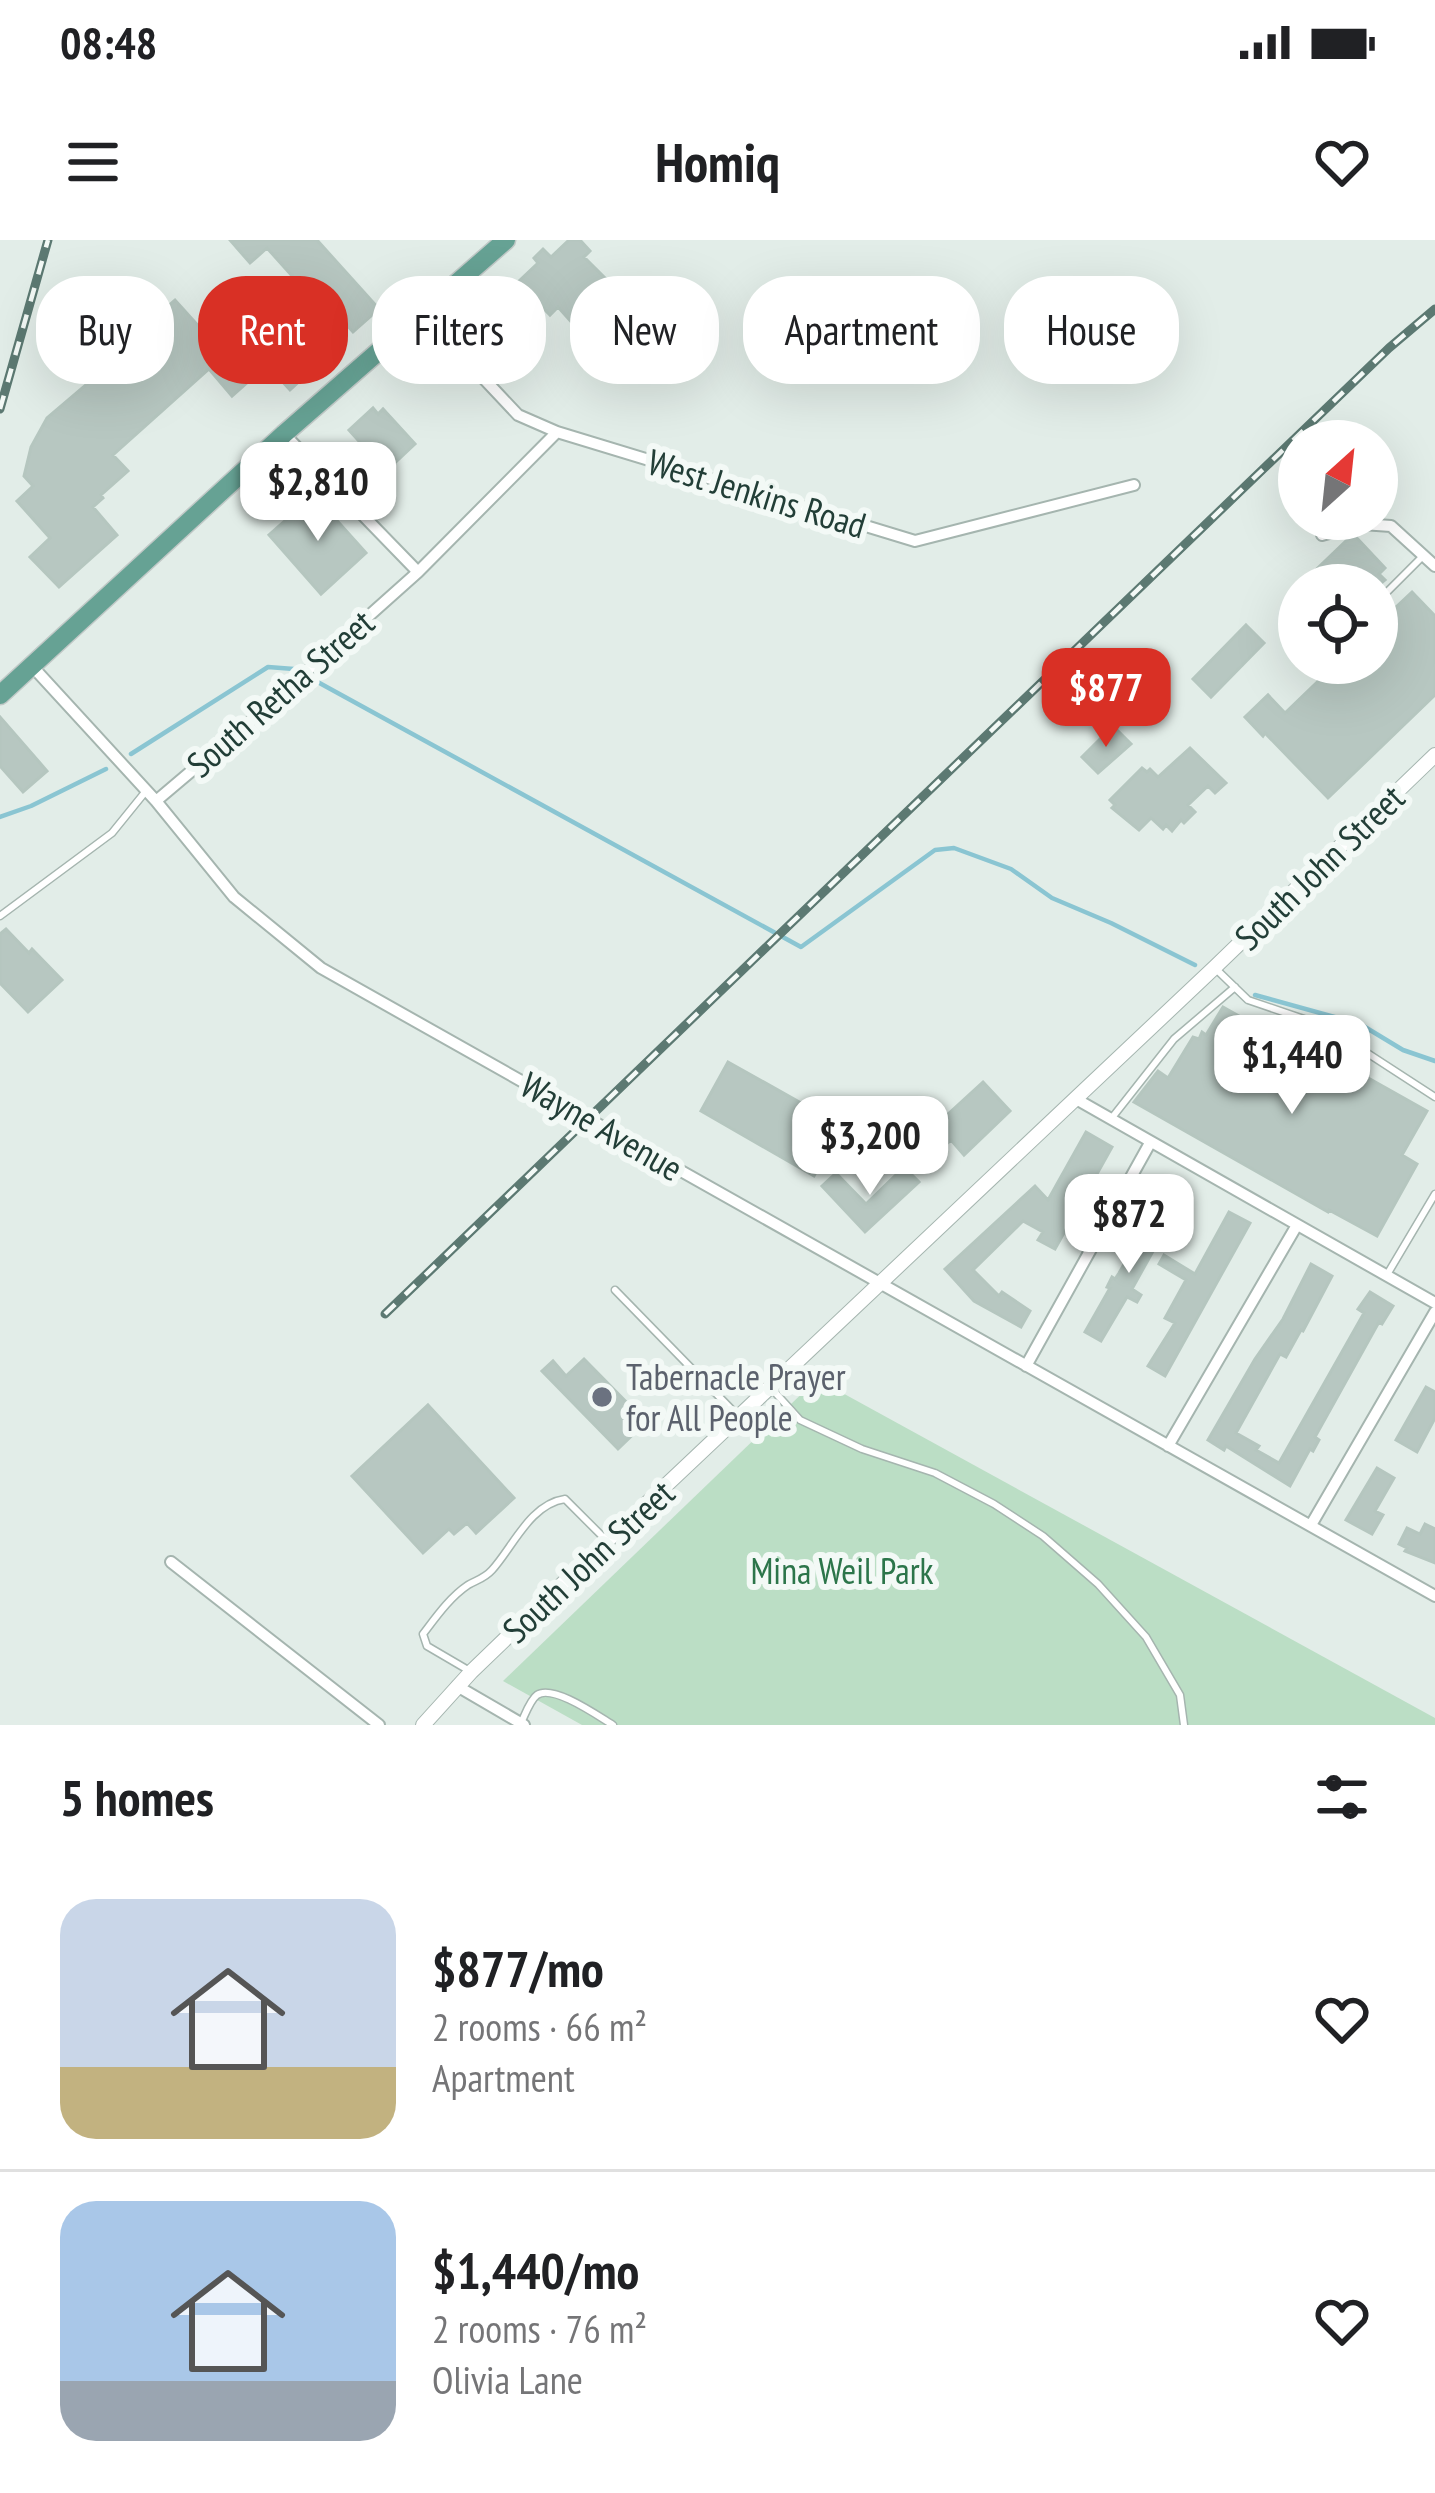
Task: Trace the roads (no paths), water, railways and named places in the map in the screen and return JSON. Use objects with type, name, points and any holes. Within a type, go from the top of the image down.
[{"type":"main road","points":[[466,276],[506,240]]},
{"type":"main road","points":[[0,695],[372,358]]},
{"type":"street","name":"West Jenkins Road","points":[[489,384],[518,415],[557,432],[915,541],[1134,485]]},
{"type":"street","name":"South Retha Street","points":[[151,796],[260,713],[418,572],[557,432]]},
{"type":"street","points":[[284,434],[418,572]]},
{"type":"street","points":[[1398,532],[1435,566]]},
{"type":"street","name":"Wayne Avenue","points":[[32,666],[151,796],[234,897],[321,968],[1435,1596]]},
{"type":"street","name":"South John Street","points":[[423,1725],[607,1541],[1435,755]]},
{"type":"street","points":[[1076,1099],[1435,1307],[1311,1526]]},
{"type":"street","points":[[1026,1366],[1150,1143]]},
{"type":"street","points":[[1168,1446],[1297,1225]]},
{"type":"street","points":[[171,1562],[379,1725]]},
{"type":"street","points":[[457,1686],[522,1724]]},
{"type":"lane","points":[[1398,581],[1424,555]]},
{"type":"lane","points":[[0,916],[112,833],[151,796]]},
{"type":"lane","points":[[1215,967],[1248,1000],[1340,1036],[1435,1096]]},
{"type":"lane","points":[[1111,1120],[1174,1040],[1235,987]]},
{"type":"lane","points":[[1387,1276],[1435,1194]]},
{"type":"lane","points":[[615,1290],[740,1418]]},
{"type":"lane","points":[[771,1388],[800,1420],[862,1449],[935,1473],[1042,1536],[1098,1584],[1146,1637],[1180,1695],[1184,1725]]},
{"type":"lane","points":[[471,1672],[427,1646],[423,1634],[443,1608],[491,1571],[526,1525],[550,1503],[565,1499],[607,1541]]},
{"type":"lane","points":[[522,1724],[543,1693],[560,1695],[613,1725]]},
{"type":"waterway","points":[[131,754],[268,667],[294,669]]},
{"type":"waterway","points":[[314,680],[801,947],[935,850],[954,848],[1011,869],[1052,898],[1195,965]]},
{"type":"waterway","points":[[0,817],[106,769]]},
{"type":"waterway","points":[[1255,995],[1360,1024],[1403,1050],[1435,1061]]},
{"type":"railway","points":[[0,409],[48,240]]},
{"type":"railway","points":[[385,1314],[1389,348],[1435,309]]},
{"type":"place","name":"Tabernacle Prayer for All People","points":[[602,1397]]},
{"type":"park label","name":"Mina Weil Park","points":[[842,1570]]}]
